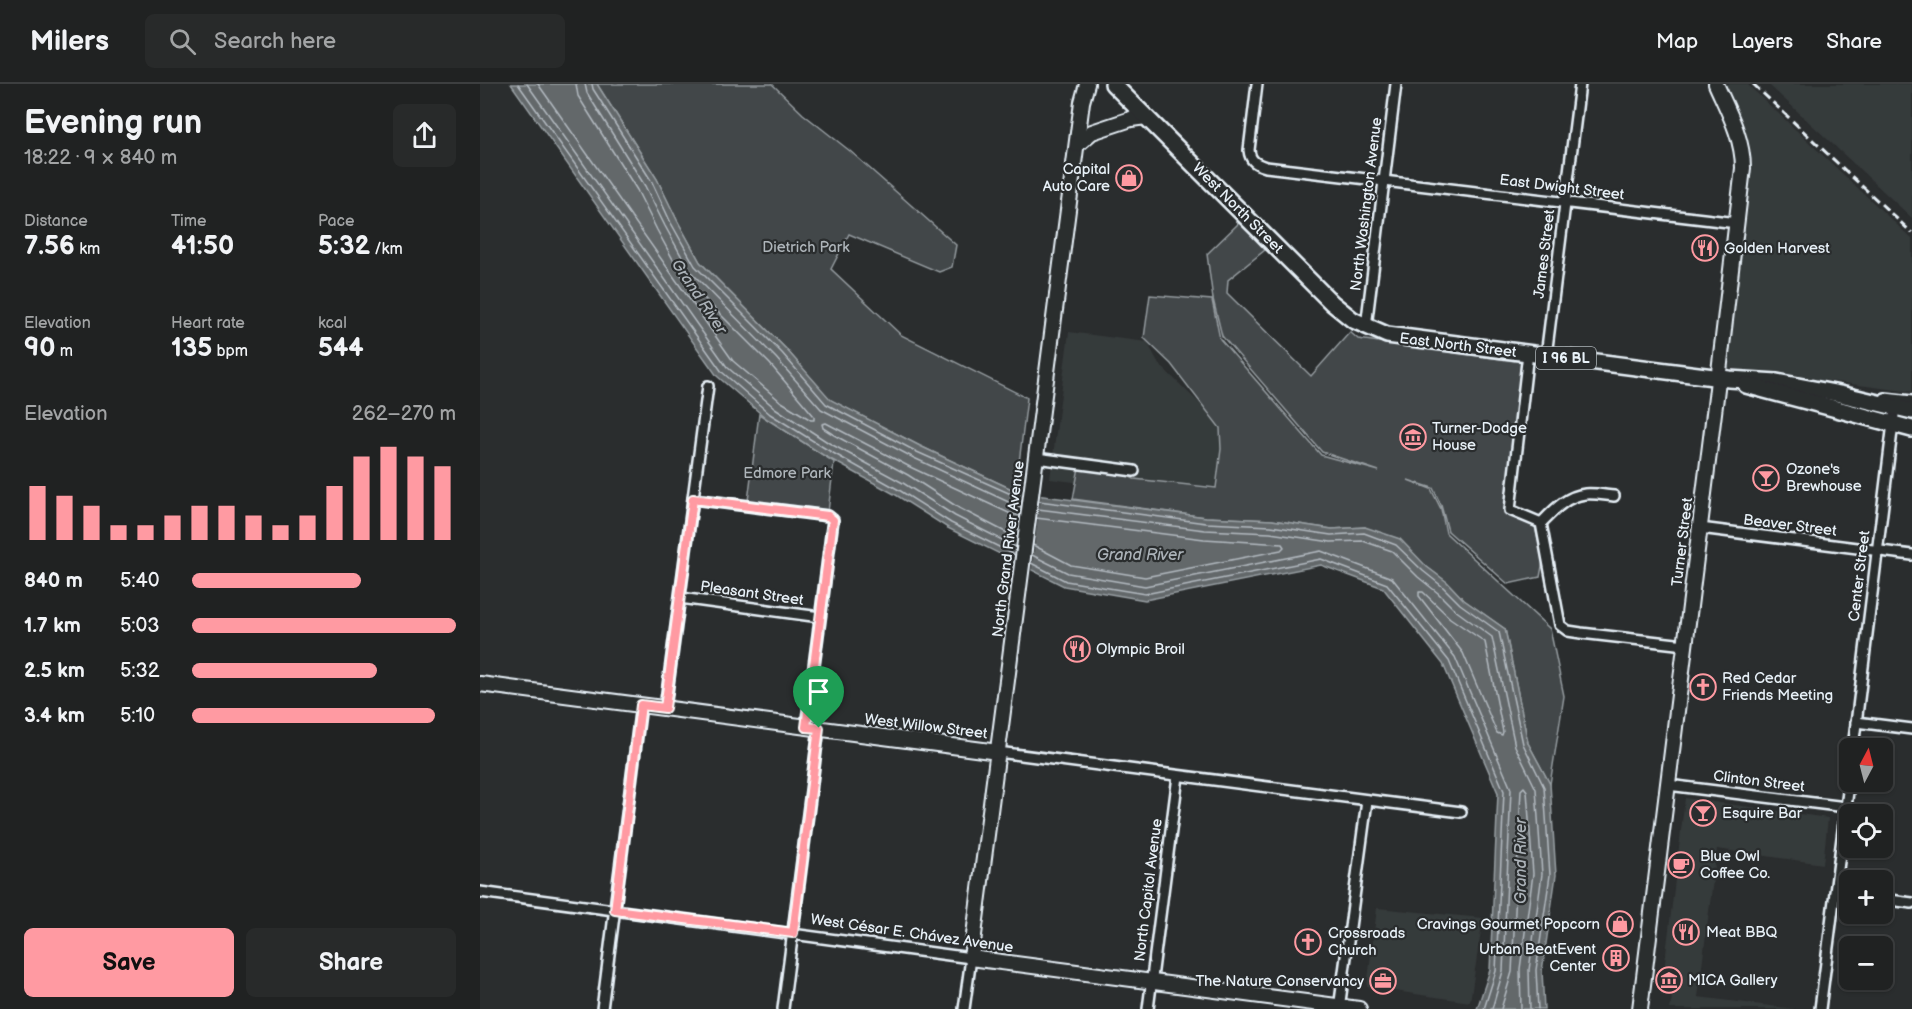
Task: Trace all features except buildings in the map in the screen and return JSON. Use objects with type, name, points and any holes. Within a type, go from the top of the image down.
[{"type":"main road","name":"West North Street","points":[[1113,84],[1332,303],[1366,327]]},
{"type":"main road","name":"East North Street","points":[[1366,327],[1387,335],[1404,338],[1724,378],[1777,382],[1840,394]]},
{"type":"main road","name":"East North Street","points":[[1724,378],[1904,427]]},
{"type":"main road","name":"I 96 BL","points":[[1840,394],[1912,411]]},
{"type":"street","points":[[1080,84],[1082,102]]},
{"type":"street","name":"North Grand River Avenue","points":[[970,958],[1082,102],[1087,84]]},
{"type":"street","name":"East Dwight Street","points":[[1257,84],[1249,150],[1253,161],[1266,167],[1737,223]]},
{"type":"street","name":"North Washington Avenue","points":[[1366,327],[1396,84]]},
{"type":"street","name":"James Street","points":[[1546,356],[1580,84]]},
{"type":"street","name":"Turner Street","points":[[1640,1009],[1700,528],[1724,378],[1743,168],[1743,153],[1738,134],[1716,84]]},
{"type":"street","points":[[1077,145],[1092,132],[1131,119],[1146,117]]},
{"type":"street","points":[[1528,353],[1510,510],[1541,523]]},
{"type":"street","points":[[665,708],[708,386]]},
{"type":"street","name":"East North Street","points":[[1840,394],[1912,401]]},
{"type":"street","name":"Center Street","points":[[1854,738],[1877,551],[1904,427],[1895,407]]},
{"type":"street","points":[[1035,464],[1134,471]]},
{"type":"street","points":[[1541,523],[1560,505],[1572,498],[1584,494],[1614,496]]},
{"type":"street","points":[[693,499],[828,516],[833,520],[820,617],[813,728],[793,933],[783,1009]]},
{"type":"street","points":[[1541,523],[1560,625],[1568,631],[1685,645]]},
{"type":"street","name":"Beaver Street","points":[[1700,528],[1912,555]]},
{"type":"street","name":"Pleasant Street","points":[[680,598],[820,617]]},
{"type":"street","name":"West Willow Street","points":[[480,684],[1461,812]]},
{"type":"street","points":[[602,1009],[641,705]]},
{"type":"street","points":[[1856,722],[1912,729]]},
{"type":"street","name":"North Capitol Avenue","points":[[1148,1009],[1178,776]]},
{"type":"street","name":"Clinton Street","points":[[1668,784],[1839,806]]},
{"type":"street","points":[[1340,1008],[1367,801]]},
{"type":"street","points":[[1820,1009],[1839,858]]},
{"type":"street","name":"West César E. Chávez Avenue","points":[[480,892],[1359,1009]]},
{"type":"street","points":[[1835,893],[1839,894]]},
{"type":"street","points":[[1893,900],[1912,903]]},
{"type":"street","points":[[964,1009],[970,958]]},
{"type":"shaded area","points":[[1722,84],[1747,84],[1912,239],[1912,392],[1728,368],[1752,163],[1750,146]]},
{"type":"shaded area","points":[[1768,84],[1912,84],[1912,218]]},
{"type":"shaded area","points":[[1069,332],[1147,342],[1159,364],[1226,429],[1216,500],[1050,479]]},
{"type":"shaded area","points":[[1685,798],[1828,818],[1823,864],[1717,849],[1698,997],[1795,1009],[1670,1009],[1672,997],[1661,995]]},
{"type":"shaded area","points":[[1377,908],[1483,918],[1470,1002],[1367,987]]},
{"type":"green space","name":"Dietrich Park","points":[[597,84],[772,84],[803,114],[850,151],[956,245],[952,267],[939,272],[849,234],[831,269],[901,335],[1027,398],[1019,463],[1020,493],[830,400],[786,349],[700,262],[657,179]]},
{"type":"green space","points":[[1240,222],[1265,250],[1228,280],[1227,293],[1311,376],[1350,332],[1358,339],[1522,362],[1504,513],[1535,527],[1543,561],[1540,577],[1508,584],[1448,531],[1441,505],[1433,488],[1408,480],[1431,489],[1441,509],[1446,533],[1550,629],[1564,696],[1550,784],[1528,743],[1505,629],[1464,600],[1447,582],[1427,567],[1365,527],[1332,529],[1272,520],[1206,517],[1073,499],[1079,467],[1127,475],[1134,479],[1216,488],[1221,449],[1220,428],[1171,364],[1144,338],[1150,295],[1212,300],[1220,339],[1321,455],[1379,471],[1322,452],[1222,336],[1213,299],[1207,254]]},
{"type":"green space","name":"Edmore Park","points":[[759,414],[834,462],[828,512],[748,501]]},
{"type":"water","name":"Grand River","points":[[511,84],[597,84],[657,179],[700,262],[786,349],[831,400],[920,446],[1020,493],[1206,517],[1272,520],[1332,529],[1365,527],[1400,539],[1464,600],[1505,629],[1528,743],[1550,784],[1556,875],[1542,971],[1544,1009],[1477,1009],[1490,970],[1498,793],[1443,664],[1383,588],[1321,565],[1145,600],[1064,586],[948,528],[896,495],[823,455],[767,419],[717,376]]},
{"type":"pier","points":[[1021,490],[1041,493],[1031,573],[1012,563]]},
{"type":"railway","points":[[1753,84],[1912,233]]},
{"type":"place","name":"Capital Auto Care","points":[[1129,178]]},
{"type":"place","name":"Golden Harvest","points":[[1705,248]]},
{"type":"place","name":"Turner-Dodge House","points":[[1413,437]]},
{"type":"place","name":"Ozone's Brewhouse","points":[[1766,478]]},
{"type":"place","name":"Olympic Broil","points":[[1077,649]]},
{"type":"place","name":"Red Cedar Friends Meeting","points":[[1703,687]]},
{"type":"place","name":"Esquire Bar","points":[[1703,813]]},
{"type":"place","name":"Blue Owl Coffee Co.","points":[[1681,865]]},
{"type":"place","name":"Cravings Gourmet Popcorn","points":[[1620,924]]},
{"type":"place","name":"Meat BBQ","points":[[1686,932]]},
{"type":"place","name":"Crossroads Church","points":[[1308,942]]},
{"type":"place","name":"Urban BeatEvent Center","points":[[1616,958]]},
{"type":"place","name":"MICA Gallery","points":[[1669,980]]},
{"type":"place","name":"The Nature Conservancy","points":[[1383,981]]},
{"type":"route","points":[[693,499],[828,516],[833,520],[806,727],[819,728],[793,933],[615,910],[641,705],[665,708],[693,499]]}]
